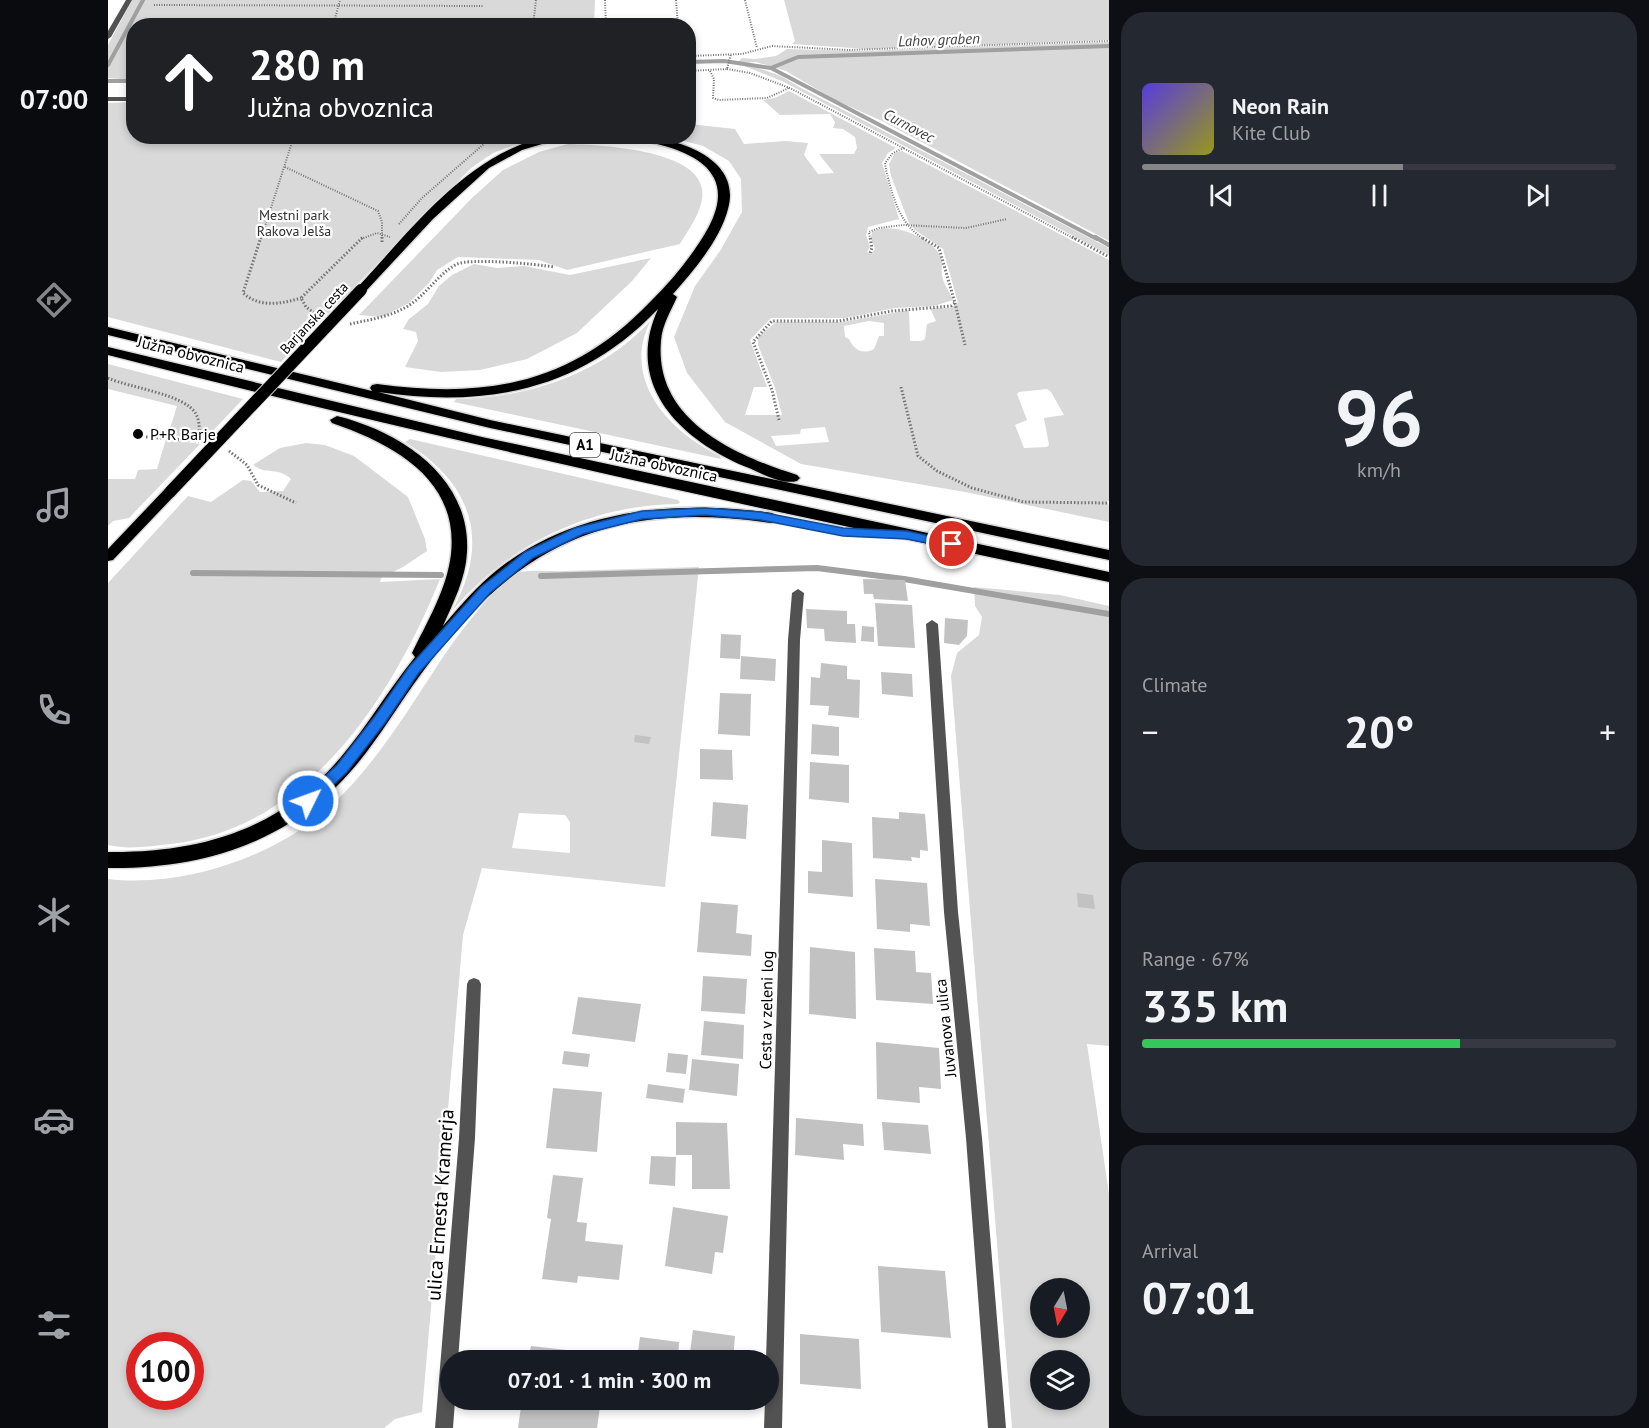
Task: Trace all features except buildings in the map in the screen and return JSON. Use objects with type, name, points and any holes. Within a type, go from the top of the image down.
[{"type":"highway","points":[[254,368],[316,374],[402,391],[452,393],[503,388],[548,377],[600,354],[630,331],[676,283],[720,217],[724,202],[724,188],[713,169],[698,157],[670,144]]},
{"type":"highway","points":[[676,283],[656,331],[653,361],[660,391],[675,413],[703,437],[754,466],[803,481],[844,490],[918,515]]},
{"type":"highway","name":"Južna obvoznica","points":[[108,331],[552,438],[1109,555]]},
{"type":"highway","name":"Južna obvoznica","points":[[108,351],[578,465],[1109,577]]},
{"type":"highway","points":[[254,388],[290,407],[356,426],[399,446],[431,473],[450,499],[460,534],[456,571],[414,670]]},
{"type":"highway","points":[[108,860],[150,861],[198,854],[232,843],[279,821],[308,801],[342,768],[380,720],[414,670],[474,601],[511,567],[551,543],[605,523],[657,513],[705,512],[761,516],[843,532],[907,535]]},
{"type":"main road","name":"Barjanska cesta","points":[[108,557],[404,245],[463,186],[491,163],[530,144]]},
{"type":"street","points":[[108,37],[129,0]]},
{"type":"street","points":[[108,99],[126,99]]},
{"type":"street","name":"Cesta v zeleni log","points":[[773,1428],[794,640],[798,593]]},
{"type":"street","name":"Juvanova ulica","points":[[932,624],[951,912],[974,1138],[997,1428]]},
{"type":"street","name":"ulica Ernesta Kramerja","points":[[444,1428],[467,1138],[474,984]]},
{"type":"path","points":[[335,18],[340,0]]},
{"type":"path","points":[[413,6],[414,0]]},
{"type":"path","points":[[534,18],[536,0]]},
{"type":"path","points":[[605,0],[606,18]]},
{"type":"path","points":[[676,0],[677,18]]},
{"type":"path","points":[[745,0],[757,48]]},
{"type":"path","points":[[154,5],[484,6]]},
{"type":"path","points":[[696,56],[731,57],[757,48],[785,46],[849,50],[1109,41]]},
{"type":"path","points":[[728,68],[731,57]]},
{"type":"path","points":[[696,71],[728,68],[750,73],[790,88],[1109,257]]},
{"type":"path","points":[[710,71],[714,79],[713,98],[719,100],[767,98],[790,88]]},
{"type":"path","points":[[292,144],[243,293],[255,300],[285,303],[301,298],[358,240],[367,235],[382,234],[404,245]]},
{"type":"path","points":[[904,148],[893,153],[885,163],[893,192],[906,225],[939,248],[965,345]]},
{"type":"path","points":[[285,167],[378,212],[381,217],[382,248]]},
{"type":"path","points":[[870,253],[872,248],[869,232],[888,225],[967,228],[1007,219]]},
{"type":"path","points":[[340,322],[350,324],[385,317],[415,301],[439,277],[458,264],[470,261],[505,264],[522,262],[554,267]]},
{"type":"path","points":[[301,298],[306,307],[320,318]]},
{"type":"path","points":[[778,420],[772,390],[753,342],[772,321],[856,319],[892,311],[951,306],[955,303]]},
{"type":"path","points":[[108,378],[128,388],[188,404],[197,415],[201,441],[146,437]]},
{"type":"path","points":[[901,387],[918,456],[937,471],[972,488],[1024,502],[1109,503]]},
{"type":"path","points":[[222,448],[247,465],[255,475],[258,485],[296,503]]},
{"type":"green space","points":[[132,0],[595,0],[594,18],[126,18],[126,79],[108,78],[108,45]]},
{"type":"green space","points":[[784,0],[1109,0],[1109,40],[867,49],[792,44],[795,41]]},
{"type":"green space","points":[[1109,42],[1109,241],[882,121],[835,100],[786,71],[756,62],[744,63],[781,76],[1109,248],[1109,255],[784,82],[737,63],[742,58],[776,56],[787,49],[861,51]]},
{"type":"green space","points":[[789,91],[896,148],[888,153],[882,163],[899,219],[868,227],[866,235],[870,247],[867,252],[871,254],[875,249],[871,238],[872,232],[880,229],[889,228],[910,233],[930,243],[941,257],[943,278],[953,300],[934,306],[895,308],[845,318],[771,318],[750,340],[767,387],[754,387],[745,415],[782,415],[775,388],[758,345],[758,337],[776,322],[843,322],[909,310],[910,341],[921,341],[925,339],[927,324],[936,321],[930,308],[951,308],[958,303],[943,249],[915,230],[909,223],[891,176],[889,164],[895,153],[902,151],[1109,260],[1109,501],[1107,501],[1109,522],[965,492],[801,464],[725,422],[687,373],[674,337],[695,286],[720,251],[742,212],[741,179],[729,161],[695,144],[696,125],[735,129],[744,144],[785,141],[808,143],[804,155],[818,174],[834,173],[819,154],[854,154],[857,148],[855,137],[843,129],[833,128],[835,122],[830,114],[780,115],[763,100],[775,98]],"holes":[[[869,321],[884,323],[884,336],[879,336],[874,349],[870,351],[856,349],[845,337],[844,326]],[[1047,389],[1064,415],[1044,418],[1049,445],[1047,447],[1024,448],[1015,425],[1027,420],[1017,394]],[[825,427],[829,442],[776,446],[771,436],[800,434],[801,429]]]},
{"type":"green space","name":"Mestni park Rakova Jelša","points":[[126,102],[126,144],[518,144],[493,153],[471,168],[281,362],[108,317],[108,103]]},
{"type":"green space","points":[[568,144],[622,148],[665,157],[683,165],[696,176],[702,189],[701,204],[696,218],[680,244],[567,270],[539,260],[458,257],[437,270],[429,283],[409,303],[382,317],[359,315],[472,198],[503,170],[539,152]]},
{"type":"green space","points":[[651,258],[632,281],[577,333],[527,359],[480,370],[441,372],[405,367],[418,341],[416,332],[403,329],[409,319],[428,304],[439,286],[452,275],[474,264],[497,268],[524,266],[570,275]]},
{"type":"green space","points":[[651,320],[643,342],[642,363],[646,383],[655,401],[683,433],[720,456],[721,459],[454,402],[456,399],[510,394],[562,379],[610,355],[632,339]]},
{"type":"green space","points":[[108,364],[243,399],[206,438],[168,435],[177,406],[108,389]]},
{"type":"green space","points":[[166,439],[200,444],[129,518],[113,521],[108,526],[108,479],[135,479],[138,470],[157,469]]},
{"type":"green space","points":[[410,439],[680,502],[614,512],[553,533],[525,548],[499,566],[474,587],[452,611],[464,585],[471,560],[472,537],[468,515],[459,495],[446,476],[428,458],[405,442]]},
{"type":"green space","points":[[306,443],[325,445],[354,456],[408,497],[425,539],[427,551],[381,578],[380,582],[440,579],[420,624],[397,668],[370,710],[339,750],[304,784],[264,812],[220,833],[148,847],[108,845],[108,583],[188,496],[211,502],[243,480],[251,481],[260,492],[283,491],[291,479],[281,473],[263,470],[253,465],[280,448]]},
{"type":"green space","points":[[699,567],[665,887],[482,868],[463,935],[422,1412],[395,1419],[384,1428],[108,1428],[108,879],[168,878],[198,873],[258,853],[312,822],[334,803],[365,770],[393,733],[443,657],[489,597],[518,573]],"holes":[[[519,813],[565,815],[570,822],[570,853],[512,848]]]},
{"type":"green space","points":[[974,587],[1060,595],[1109,606],[1109,1046],[1087,1044],[1109,1194],[1109,1428],[1012,1428],[951,676],[957,653],[979,635],[982,617],[975,606]]},
{"type":"waterway","points":[[133,18],[143,0]]},
{"type":"waterway","points":[[108,65],[126,32]]},
{"type":"waterway","name":"Lahov graben","points":[[771,68],[798,57],[1109,46]]},
{"type":"waterway","name":"Curnovec","points":[[696,62],[724,61],[771,68]]},
{"type":"waterway","name":"Curnovec","points":[[771,68],[1097,239]]},
{"type":"waterway","name":"Curnovec","points":[[108,81],[126,81]]},
{"type":"waterway","name":"Curnovec","points":[[1095,237],[1109,245]]},
{"type":"waterway","points":[[541,576],[817,568],[904,579],[1109,614]]},
{"type":"waterway","points":[[193,573],[441,575]]},
{"type":"place","name":"P+R Barje","points":[[138,434]]},
{"type":"route","points":[[308,801],[342,768],[380,720],[414,670],[496,579],[529,555],[579,531],[628,517],[657,513],[705,512],[761,516],[843,532],[907,535],[952,544]]}]
